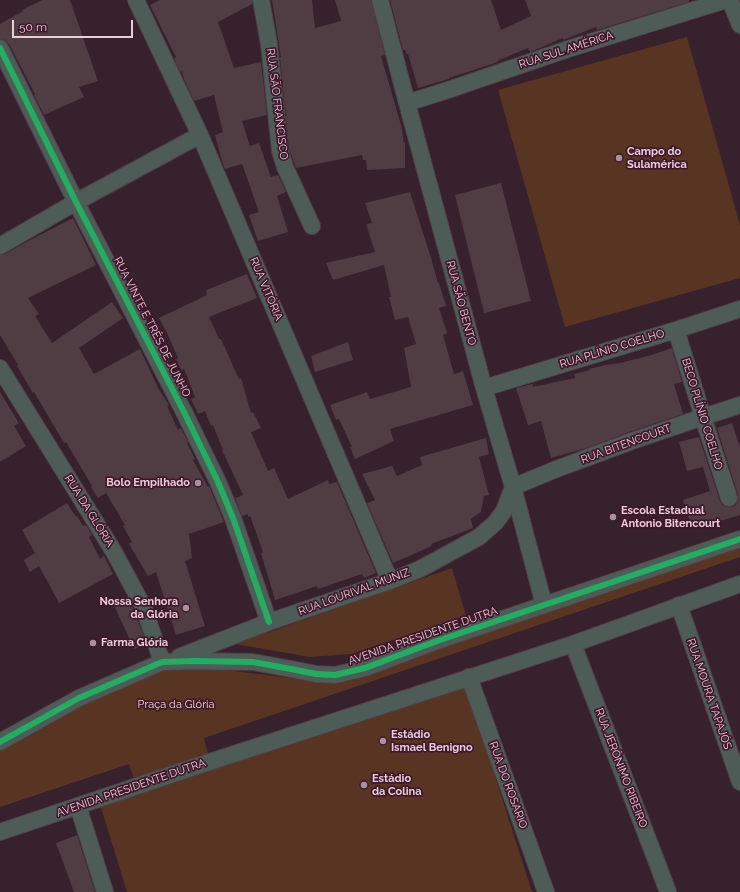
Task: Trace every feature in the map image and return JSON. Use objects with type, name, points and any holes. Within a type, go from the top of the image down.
[{"type":"street","name":"RUA VITÓRIA","points":[[136,0],[200,135],[390,581]]},
{"type":"street","name":"RUA SÃO FRANCISCO","points":[[261,0],[269,44],[280,151],[285,167],[312,226]]},
{"type":"street","name":"RUA SÃO BENTO","points":[[380,0],[544,605]]},
{"type":"street","name":"RUA SUL AMÉRICA","points":[[407,103],[568,49],[726,0]]},
{"type":"street","points":[[730,0],[740,25]]},
{"type":"street","name":"RUA VINTE E TRÊS DE JUNHO","points":[[0,48],[76,202],[184,412],[218,482],[233,518],[269,622]]},
{"type":"street","points":[[0,246],[76,202],[200,135]]},
{"type":"street","name":"RUA PLÍNIO COELHO","points":[[484,388],[740,309]]},
{"type":"street","name":"BECO PLÍNIO COELHO","points":[[676,330],[729,498]]},
{"type":"street","name":"RUA DA GLÓRIA","points":[[0,368],[114,552],[144,608],[165,662]]},
{"type":"street","name":"RUA BITENCOURT","points":[[513,487],[580,460],[740,405]]},
{"type":"street","name":"RUA LOURIVAL MUNIZ","points":[[165,662],[269,622],[390,581],[420,569],[479,537],[495,523],[504,511],[513,487]]},
{"type":"street","name":"AVENIDA PRESIDENTE DUTRA","points":[[0,742],[79,698],[165,662],[253,662],[316,674],[335,675],[365,668],[437,641],[740,539]]},
{"type":"street","name":"AVENIDA PRESIDENTE DUTRA","points":[[0,832],[197,766],[573,644],[740,584]]},
{"type":"street","name":"RUA MOURA TAPAJÓS","points":[[679,605],[740,782]]},
{"type":"street","name":"RUA JERÔNIMO RIBEIRO","points":[[573,644],[654,852],[668,892]]},
{"type":"street","name":"RUA DO ROSARIO","points":[[470,678],[546,892]]},
{"type":"street","points":[[78,806],[106,892]]},
{"type":"green space","name":"Campo do Sulamérica","points":[[687,37],[740,225],[740,278],[565,327],[498,90]]},
{"type":"green space","name":"Praça da Glória","points":[[740,542],[740,557],[204,738],[208,754],[134,779],[129,764],[0,807],[0,746],[169,663],[323,682]]},
{"type":"green space","points":[[452,568],[466,616],[351,654],[310,657],[235,644]]},
{"type":"green space","name":"Estádio Ismael Benigno","points":[[465,682],[532,892],[127,892],[99,801]]},
{"type":"building","points":[[42,0],[70,0],[98,81],[79,87],[84,97],[44,115],[34,95],[35,94],[9,44],[5,40],[0,39],[0,24],[23,11],[22,10]]},
{"type":"building","points":[[160,0],[252,0],[252,4],[218,22],[234,68],[261,62],[267,115],[242,121],[250,146],[259,143],[271,177],[278,175],[286,192],[277,196],[288,232],[258,241],[249,215],[259,212],[242,164],[225,169],[222,161],[215,135],[223,132],[214,95],[194,101],[182,71],[180,72],[174,58],[176,57],[150,5]]},
{"type":"building","points":[[272,0],[312,0],[315,28],[341,21],[335,0],[371,0],[385,55],[381,56],[401,125],[404,143],[405,142],[405,168],[367,170],[366,160],[363,160],[362,155],[296,168],[289,149],[281,57]]},
{"type":"building","points":[[390,0],[491,0],[501,30],[531,16],[525,0],[689,0],[689,2],[597,30],[596,27],[563,40],[563,38],[530,52],[528,48],[497,61],[498,62],[418,88],[408,54],[405,50],[403,50]]},
{"type":"building","points":[[501,183],[531,301],[484,313],[455,195]]},
{"type":"building","points":[[410,192],[446,306],[439,308],[447,333],[443,335],[454,374],[463,371],[473,405],[390,429],[394,441],[355,459],[350,447],[352,447],[339,419],[336,420],[330,405],[367,392],[370,399],[411,387],[404,348],[416,344],[408,317],[395,320],[389,297],[391,297],[384,265],[333,280],[326,263],[375,252],[366,224],[372,223],[365,203]]},
{"type":"building","points":[[73,218],[96,265],[28,298],[39,314],[35,316],[52,343],[112,302],[123,318],[79,348],[94,374],[140,349],[158,388],[169,405],[167,406],[178,430],[181,428],[188,442],[187,443],[195,459],[193,460],[208,487],[209,486],[224,522],[189,534],[192,558],[185,561],[205,626],[176,635],[156,572],[148,576],[129,544],[132,542],[123,526],[125,525],[106,493],[98,498],[66,442],[64,443],[34,392],[33,393],[0,335],[0,255],[5,254]]},
{"type":"building","points":[[247,274],[257,298],[209,317],[219,339],[221,339],[239,379],[241,378],[251,413],[253,412],[261,428],[251,432],[268,471],[274,468],[288,499],[328,480],[329,484],[337,482],[376,573],[364,578],[362,574],[318,589],[317,586],[275,600],[261,553],[263,552],[250,516],[248,517],[248,514],[242,516],[235,498],[243,495],[222,450],[213,425],[211,426],[205,411],[198,414],[191,399],[195,397],[184,369],[181,370],[176,359],[178,358],[159,318],[207,295],[206,290]]},
{"type":"building","points":[[348,342],[353,360],[315,372],[311,356]]},
{"type":"building","points":[[672,348],[682,382],[674,384],[683,414],[590,447],[551,458],[541,421],[528,425],[516,388],[533,384],[533,387],[575,378],[574,374],[590,370],[589,369],[648,356]]},
{"type":"building","points":[[0,392],[19,423],[14,426],[26,446],[0,462]]},
{"type":"building","points":[[732,423],[740,447],[740,515],[692,528],[683,500],[710,491],[703,467],[687,471],[679,442],[699,437],[720,501],[722,505],[732,507],[736,505],[738,495],[717,428]]},
{"type":"building","points":[[486,438],[489,454],[479,457],[489,495],[484,496],[481,512],[471,519],[473,528],[431,544],[432,546],[393,563],[367,503],[375,500],[362,474],[392,466],[397,476],[422,465],[420,457]]},
{"type":"building","points":[[67,503],[83,526],[86,525],[92,535],[89,537],[100,559],[104,556],[113,574],[59,603],[39,566],[30,572],[24,560],[35,553],[22,530]]},
{"type":"building","points":[[127,597],[135,612],[146,643],[134,649],[113,603]]},
{"type":"building","points":[[77,835],[95,892],[74,892],[56,843]]},
{"type":"cycle path","points":[[0,48],[76,202],[184,412],[218,482],[233,518],[269,622]]},
{"type":"cycle path","points":[[0,742],[79,698],[162,662],[253,662],[316,674],[335,675],[365,668],[437,641],[740,539]]},
{"type":"place","name":"Campo do Sulamérica","points":[[619,158]]},
{"type":"place","name":"Bolo Empilhado","points":[[198,483]]},
{"type":"place","name":"Escola Estadual Antonio Bitencourt","points":[[613,517]]},
{"type":"place","name":"Nossa Senhora da Glória","points":[[186,608]]},
{"type":"place","name":"Farma Glória","points":[[93,643]]},
{"type":"place","name":"Estádio Ismael Benigno","points":[[383,741]]},
{"type":"place","name":"Estádio da Colina","points":[[364,785]]}]
